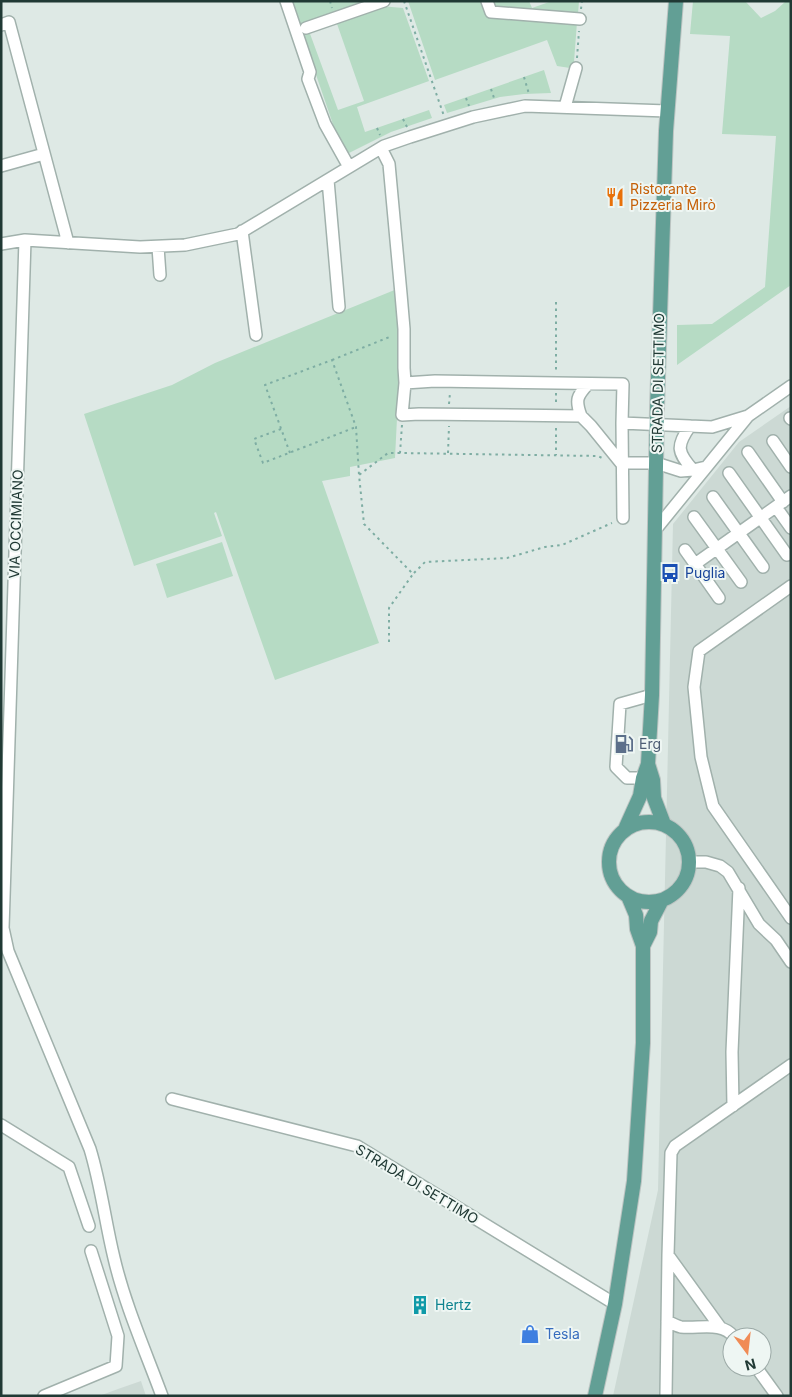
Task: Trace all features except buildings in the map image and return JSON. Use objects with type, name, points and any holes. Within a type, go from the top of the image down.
[{"type":"main road","name":"STRADA DI SETTIMO","points":[[626,828],[640,796],[648,764],[652,695],[657,424],[667,110],[676,1]]},
{"type":"main road","name":"STRADA DI SETTIMO","points":[[648,764],[653,780],[654,798],[664,824]]},
{"type":"main road","points":[[650,821],[664,824],[673,829],[682,838],[688,850],[690,862],[687,875],[681,887],[671,896],[654,902],[636,900],[621,891],[612,880],[608,867],[609,853],[614,840],[626,828],[638,822],[650,821]]},
{"type":"main road","points":[[595,1396],[615,1304],[634,1181],[643,1043],[643,946],[637,929],[636,915],[628,896]]},
{"type":"main road","points":[[643,946],[650,932],[651,921],[662,900]]},
{"type":"street","points":[[286,1],[310,72],[308,79],[324,124],[349,167]]},
{"type":"street","points":[[306,28],[384,1]]},
{"type":"street","points":[[487,1],[491,12],[580,19]]},
{"type":"street","points":[[1,25],[9,22],[68,243]]},
{"type":"street","points":[[565,107],[576,68]]},
{"type":"street","points":[[1,244],[25,240],[140,247],[185,245],[238,234],[381,148],[447,125],[498,111],[532,106],[667,110]]},
{"type":"street","points":[[381,148],[389,164],[404,331],[405,383],[402,415],[581,416]]},
{"type":"street","points":[[1,166],[44,154]]},
{"type":"street","points":[[328,180],[339,307]]},
{"type":"street","points":[[242,231],[256,335]]},
{"type":"street","name":"VIA OCCIMIANO","points":[[25,240],[2,928],[8,951],[90,1149],[97,1173],[114,1258],[127,1304],[162,1396]]},
{"type":"street","points":[[158,247],[160,274]]},
{"type":"street","points":[[405,383],[435,381],[622,384],[622,518]]},
{"type":"street","points":[[588,384],[579,393],[577,402],[581,416],[621,463],[656,463],[681,471],[706,466]]},
{"type":"street","points":[[656,528],[748,416],[791,386]]},
{"type":"street","points":[[622,423],[712,427],[748,416]]},
{"type":"street","points":[[690,426],[682,437],[680,450],[684,461],[693,470]]},
{"type":"street","points":[[773,441],[791,467]]},
{"type":"street","points":[[748,452],[783,502],[791,528]]},
{"type":"street","points":[[729,473],[787,555]]},
{"type":"street","points":[[713,497],[763,567]]},
{"type":"street","points":[[695,564],[783,502]]},
{"type":"street","points":[[694,517],[741,582]]},
{"type":"street","points":[[685,550],[719,598]]},
{"type":"street","points":[[791,586],[699,651],[694,687],[701,757],[713,806],[791,918]]},
{"type":"street","points":[[643,778],[627,778],[616,767],[620,704],[652,695]]},
{"type":"street","points":[[690,862],[706,862],[720,866],[728,872],[759,924],[776,940],[791,962]]},
{"type":"street","points":[[733,1106],[732,1052],[738,888]]},
{"type":"street","points":[[666,1396],[671,1153],[675,1146],[791,1065]]},
{"type":"street","name":"STRADA DI SETTIMO","points":[[172,1099],[357,1146],[615,1304]]},
{"type":"street","points":[[1,1125],[69,1167],[89,1226]]},
{"type":"street","points":[[44,1396],[116,1366],[118,1336],[91,1251]]},
{"type":"street","points":[[668,1255],[720,1328]]},
{"type":"street","points":[[667,1321],[680,1327],[720,1328]]},
{"type":"street","points":[[763,1377],[777,1396]]},
{"type":"path","points":[[404,1],[447,125]]},
{"type":"path","points":[[576,68],[582,1]]},
{"type":"path","points":[[524,77],[532,106]]},
{"type":"path","points":[[290,453],[265,385],[404,331]]},
{"type":"path","points":[[332,360],[356,428],[364,524],[413,574]]},
{"type":"path","points":[[400,453],[402,415]]},
{"type":"path","points":[[281,429],[254,440],[263,463],[356,428]]},
{"type":"path","points":[[359,475],[388,453],[598,456],[621,463]]},
{"type":"path","points":[[389,642],[389,608],[413,574],[425,562],[507,558],[545,547],[562,545],[622,518]]},
{"type":"shaded area","points":[[791,406],[791,1396],[613,1396],[658,1190],[673,524],[739,442]]},
{"type":"shaded area","points":[[141,1381],[146,1396],[99,1396],[118,1389]]},
{"type":"green space","points":[[291,1],[374,1],[300,27]]},
{"type":"green space","points":[[408,1],[483,1],[489,16],[577,22],[574,62],[570,68],[557,66],[547,40],[435,80]]},
{"type":"green space","points":[[490,1],[529,1],[532,8],[552,1],[579,1],[578,14],[493,9]]},
{"type":"green space","points":[[693,1],[745,1],[761,18],[775,11],[784,1],[791,1],[791,285],[677,365],[677,325],[712,324],[765,287],[776,136],[722,134],[730,36],[690,34]]},
{"type":"green space","points":[[380,6],[403,8],[429,81],[357,107],[365,132],[429,110],[432,118],[391,132],[347,154],[335,130],[302,34],[309,31],[338,110],[364,101],[336,21]]},
{"type":"green space","points":[[544,70],[551,93],[500,97],[447,113],[444,105]]},
{"type":"green space","points":[[397,289],[401,339],[395,458],[350,467],[350,476],[322,481],[379,643],[275,680],[216,512],[214,513],[222,536],[134,566],[84,414],[172,385],[215,363]]},
{"type":"green space","points":[[222,542],[233,576],[167,598],[156,564]]},
{"type":"place","name":"Ristorante Pizzeria Mirò","points":[[615,197]]},
{"type":"place","name":"Puglia","points":[[670,573]]},
{"type":"place","name":"Erg","points":[[624,744]]},
{"type":"place","name":"Hertz","points":[[420,1305]]},
{"type":"place","name":"Tesla","points":[[530,1334]]}]
